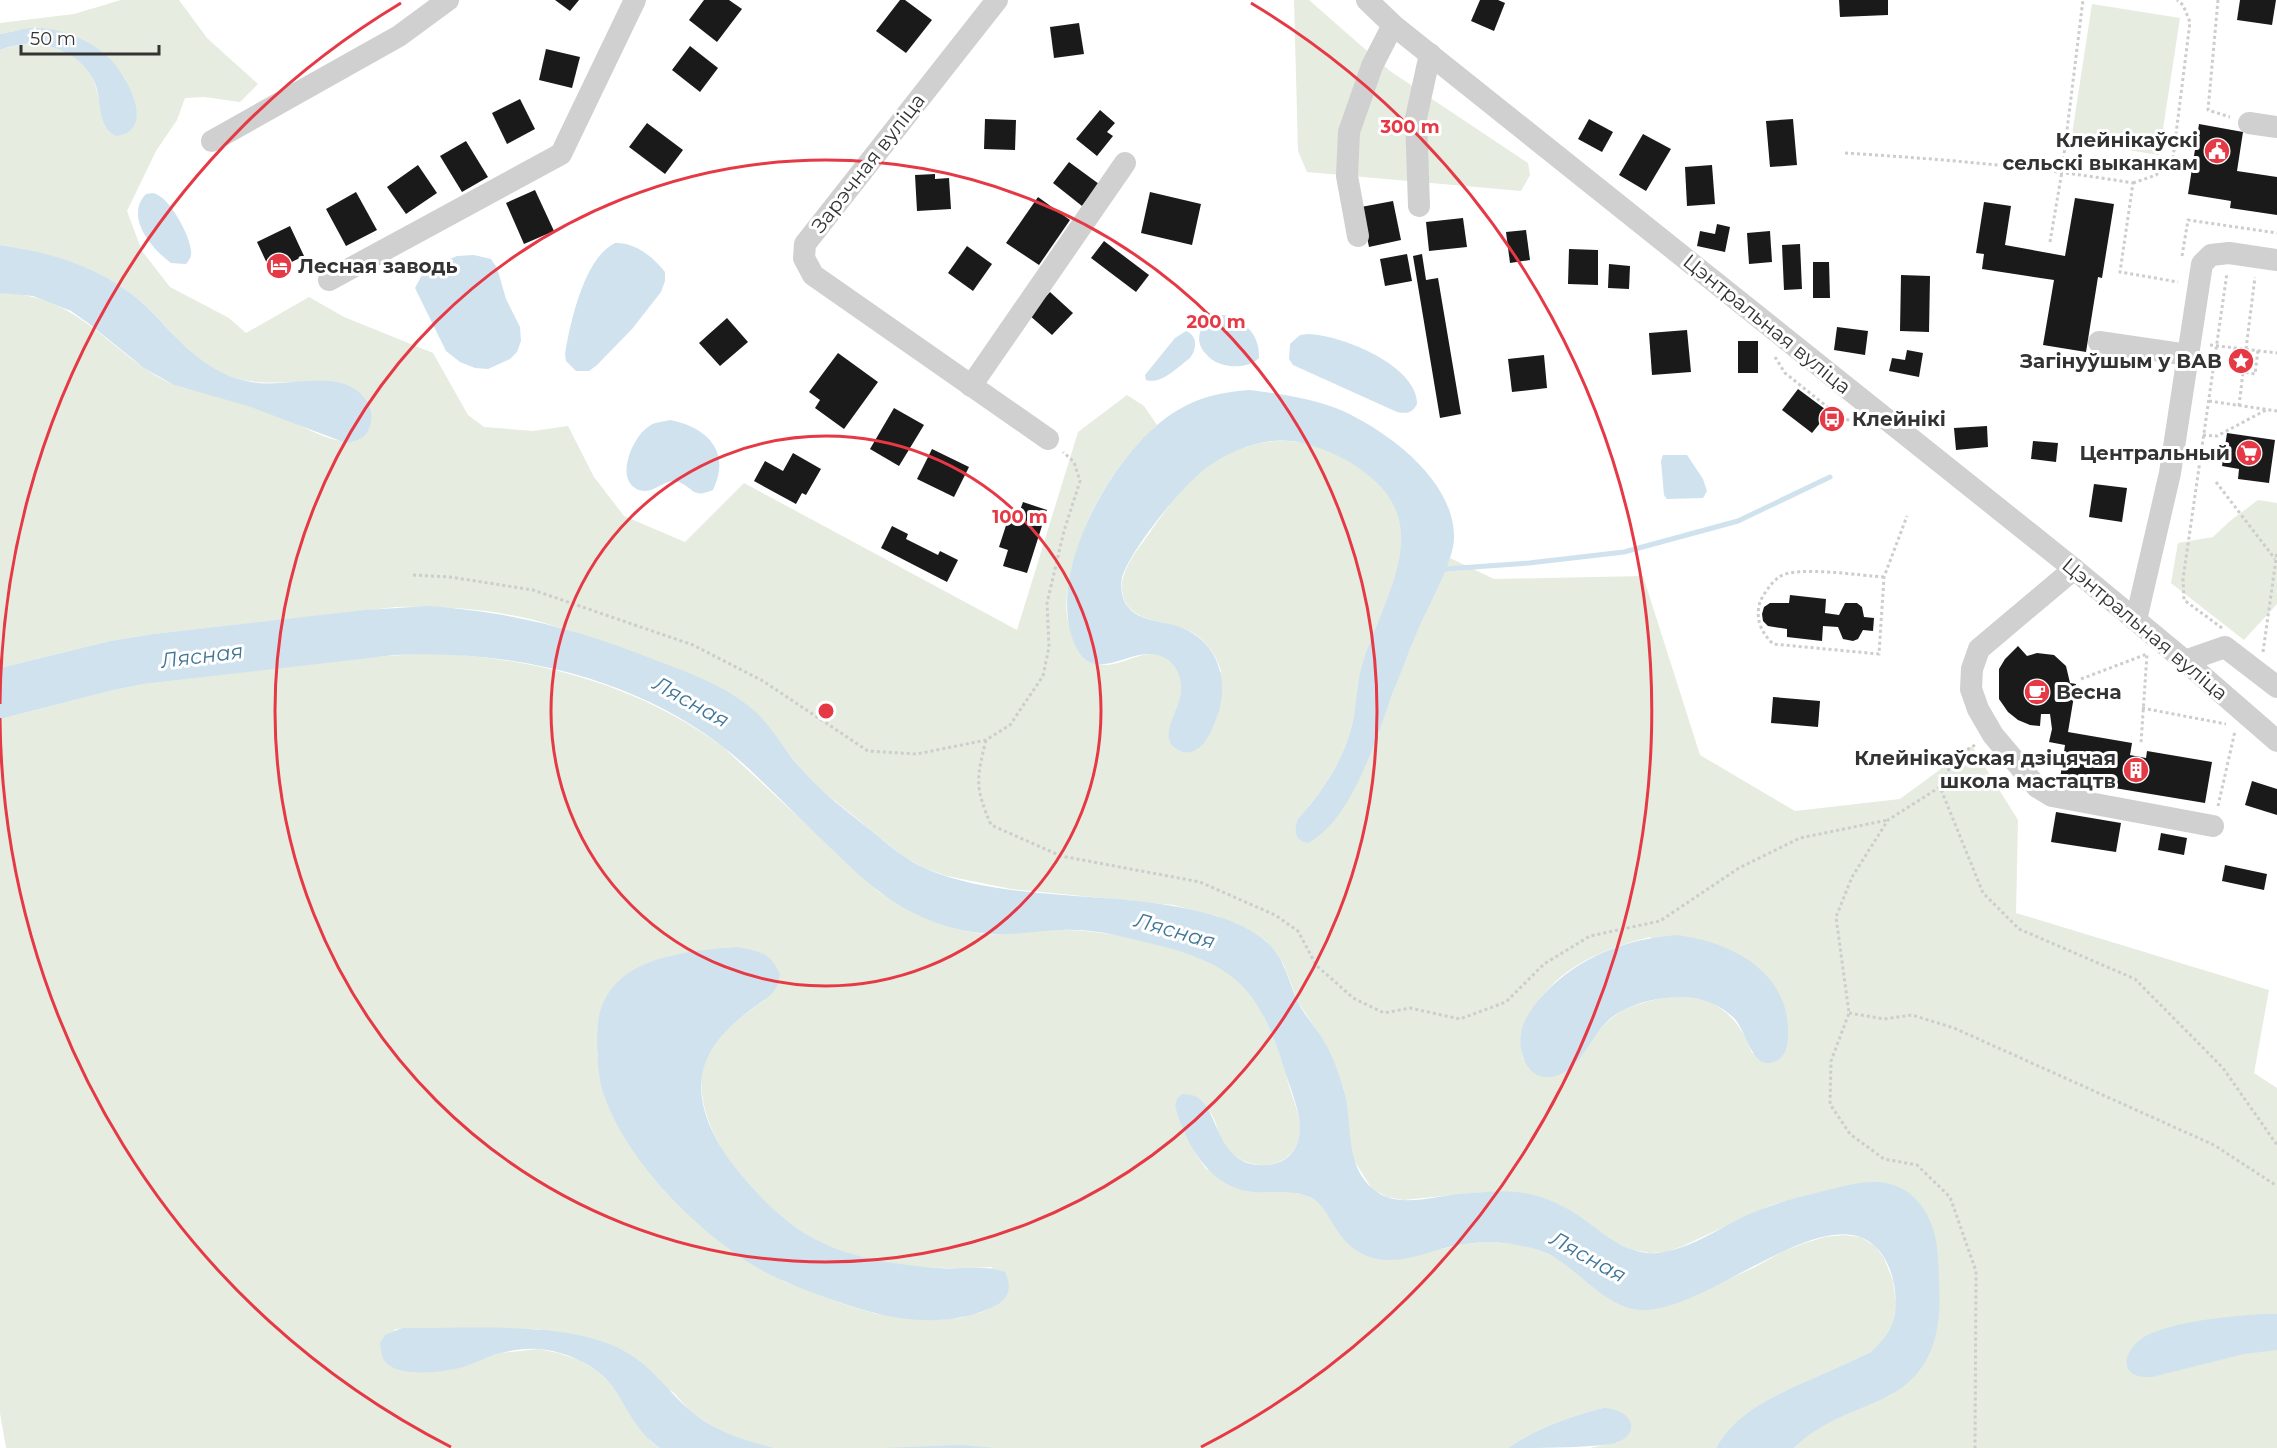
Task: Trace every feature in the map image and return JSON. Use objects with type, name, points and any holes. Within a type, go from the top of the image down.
[{"type":"street","points":[[212,141],[399,36],[448,0]]},
{"type":"street","points":[[329,279],[561,154],[635,0]]},
{"type":"street","name":"Зарэчная вуліца","points":[[997,0],[805,244],[804,258],[813,275],[1048,439]]},
{"type":"street","name":"Цэнтральная вуліца","points":[[1367,0],[1393,25],[2074,569],[2277,741]]},
{"type":"street","points":[[1358,236],[1347,176],[1349,132],[1372,66],[1393,25]]},
{"type":"street","points":[[1419,206],[1416,118],[1430,54]]},
{"type":"street","points":[[2248,123],[2277,127]]},
{"type":"street","points":[[971,386],[1125,163]]},
{"type":"street","points":[[2136,620],[2170,473],[2202,264],[2211,255],[2229,253],[2267,259]]},
{"type":"street","points":[[2099,342],[2188,355]]},
{"type":"street","points":[[2074,569],[1979,649],[1972,669],[1971,689],[1978,709],[1993,735],[2037,787],[2052,796],[2213,826]]},
{"type":"street","points":[[2185,661],[2225,647],[2277,687]]},
{"type":"path","points":[[2050,242],[2062,171],[2083,0]]},
{"type":"path","points":[[1845,153],[2062,171],[2133,183],[2156,175],[2173,158],[2190,22],[2183,5],[2177,0]]},
{"type":"path","points":[[2218,0],[2208,110],[2248,123]]},
{"type":"path","points":[[2133,183],[2120,272],[2178,282]]},
{"type":"path","points":[[2227,632],[2184,600],[2183,579],[2229,253]]},
{"type":"path","points":[[2246,349],[2267,259]]},
{"type":"path","points":[[2235,348],[2232,370],[2255,374],[2258,350]]},
{"type":"path","points":[[2239,406],[2243,372]]},
{"type":"path","points":[[2209,401],[2277,411]]},
{"type":"path","points":[[2204,435],[2217,436],[2266,410]]},
{"type":"path","points":[[413,575],[450,577],[533,590],[693,645],[763,681],[868,751],[917,754],[986,740],[1010,725],[1043,676],[1049,647],[1047,603],[1064,531],[1080,481],[1074,462],[1048,439]]},
{"type":"path","points":[[2216,482],[2276,561]]},
{"type":"path","points":[[1884,577],[1800,571],[1780,576],[1766,590],[1760,605],[1758,622],[1764,635],[1773,644],[1879,654],[1884,577],[1907,516]]},
{"type":"path","points":[[2262,657],[2277,552]]},
{"type":"path","points":[[2081,679],[2147,654],[2140,743]]},
{"type":"path","points":[[2142,708],[2236,726],[2213,826]]},
{"type":"path","points":[[986,740],[978,770],[979,796],[991,825],[1061,856],[1200,882],[1275,915],[1298,931],[1316,965],[1353,998],[1384,1012],[1410,1008],[1460,1019],[1506,1002],[1544,964],[1590,936],[1660,921],[1739,868],[1800,838],[1888,820],[1940,787],[1955,757],[1993,735]]},
{"type":"path","points":[[1940,787],[1983,893],[2019,929],[2135,979],[2223,1068],[2277,1145]]},
{"type":"path","points":[[1888,820],[1852,877],[1836,917],[1849,1013],[1831,1061],[1830,1104],[1850,1134],[1884,1159],[1917,1165],[1950,1197],[1976,1271],[1975,1448]]},
{"type":"path","points":[[1849,1013],[1884,1019],[1912,1015],[1954,1028],[2214,1145],[2277,1186]]},
{"type":"shaded area","points":[[121,0],[179,0],[207,38],[258,84],[240,102],[204,97],[185,98],[177,120],[156,151],[127,211],[142,251],[170,287],[229,318],[246,333],[309,297],[344,317],[433,353],[468,415],[484,427],[533,431],[568,426],[594,477],[624,516],[685,542],[744,483],[1017,630],[1078,432],[1127,395],[1144,406],[1157,425],[1127,456],[1093,509],[1078,549],[1066,608],[1071,630],[1085,659],[1107,665],[1152,654],[1160,655],[1168,660],[1176,669],[1181,680],[1181,690],[1170,730],[1170,739],[1175,748],[1221,671],[1211,651],[1195,634],[1186,629],[1143,617],[1127,606],[1122,588],[1125,572],[1133,556],[1190,482],[1211,464],[1231,453],[1258,444],[1288,441],[1315,446],[1351,461],[1382,486],[1393,502],[1400,519],[1401,552],[1394,581],[1364,659],[1349,736],[1325,785],[1298,819],[1295,829],[1296,836],[1343,807],[1364,769],[1415,635],[1450,558],[1494,579],[1643,576],[1700,755],[1795,811],[1900,799],[1972,746],[2018,820],[2016,913],[2269,990],[2254,1073],[2277,1088],[2277,1448],[1794,1448],[1807,1434],[1890,1395],[1907,1383],[1921,1367],[1940,1295],[1818,1193],[1771,1205],[1683,1246],[1666,1252],[1650,1253],[1632,1250],[1615,1242],[1560,1205],[1527,1194],[1482,1192],[1404,1200],[1387,1197],[1372,1189],[1352,1157],[1344,1089],[1324,1041],[1298,1002],[1284,965],[1266,941],[1217,916],[1173,905],[1011,889],[947,876],[924,868],[904,857],[819,788],[750,707],[729,693],[589,637],[541,622],[487,611],[396,607],[153,634],[110,641],[0,668],[0,293],[28,296],[51,303],[72,314],[128,356],[170,383],[263,410],[336,440],[356,441],[349,386],[317,382],[251,381],[219,372],[199,359],[132,294],[98,273],[41,253],[0,245],[0,50],[11,46],[37,45],[62,50],[82,63],[90,73],[99,100],[126,80],[114,64],[100,52],[71,35],[38,29],[0,34],[0,23],[74,14]],"holes":[[[1650,937],[1782,1057],[1752,1053],[1745,1036],[1725,1012],[1700,999],[1685,997],[1650,1001],[1620,1013],[1598,1031],[1575,1064],[1523,1059],[1522,1039],[1527,1023],[1543,996],[1568,971],[1599,954]]]},
{"type":"shaded area","points":[[1294,0],[1309,0],[1390,71],[1528,163],[1530,175],[1521,191],[1307,172],[1298,151]]},
{"type":"shaded area","points":[[2092,4],[2180,18],[2159,155],[2071,141]]},
{"type":"shaded area","points":[[2258,500],[2277,503],[2277,604],[2244,640],[2171,583],[2178,543],[2213,537]]},
{"type":"shaded area","points":[[431,653],[470,656],[547,668],[621,691],[656,706],[723,747],[879,892],[903,907],[942,924],[983,934],[1067,930],[1142,940],[1192,954],[1230,973],[1252,997],[1269,1026],[1297,1110],[1300,1133],[1296,1147],[1286,1158],[1274,1164],[1249,1163],[1239,1159],[1227,1149],[1206,1107],[1189,1094],[1182,1094],[1177,1098],[1175,1106],[1196,1154],[1206,1169],[1305,1195],[1319,1202],[1328,1215],[1442,1249],[1488,1242],[1518,1244],[1541,1251],[1562,1261],[1603,1294],[1683,1300],[1805,1243],[1825,1237],[1844,1235],[1860,1237],[1875,1246],[1884,1258],[1893,1281],[1896,1303],[1893,1324],[1884,1340],[1871,1352],[1754,1408],[1733,1425],[1716,1448],[1590,1448],[1619,1442],[1603,1408],[1554,1424],[1508,1448],[775,1448],[751,1443],[718,1430],[691,1412],[673,1392],[538,1329],[403,1328],[393,1330],[482,1359],[500,1353],[538,1349],[579,1360],[596,1370],[611,1384],[651,1442],[660,1448],[6,1448],[0,1413],[0,719],[144,684],[359,658]],"holes":[[[673,955],[765,1000],[734,1023],[714,1044],[702,1074],[702,1097],[709,1121],[734,1167],[767,1205],[784,1219],[808,1236],[835,1249],[892,1264],[953,1268],[992,1267],[997,1305],[960,1318],[936,1320],[877,1314],[785,1282],[753,1264],[696,1221],[670,1194],[627,1140],[597,1056],[597,1031],[601,1010],[625,976],[646,964]]]},
{"type":"water","points":[[30,28],[51,29],[71,34],[98,49],[114,63],[129,86],[137,112],[135,123],[129,132],[116,136],[110,132],[103,121],[98,93],[90,73],[69,54],[56,48],[28,44],[0,50],[0,34]]},
{"type":"water","points":[[153,193],[166,201],[183,226],[191,253],[186,264],[171,263],[156,250],[143,232],[138,213],[140,203],[146,194]]},
{"type":"water","points":[[615,243],[630,245],[649,256],[665,272],[665,281],[661,292],[632,329],[597,365],[589,371],[576,371],[566,361],[565,354],[580,292],[595,262]]},
{"type":"water","points":[[0,245],[60,258],[98,273],[132,294],[199,358],[228,376],[271,384],[330,381],[356,390],[370,408],[369,430],[361,438],[346,443],[248,406],[174,385],[144,368],[71,311],[33,296],[0,293]]},
{"type":"water","points":[[474,255],[491,259],[497,268],[506,299],[520,327],[521,341],[517,352],[510,359],[488,369],[475,368],[460,362],[446,351],[415,288],[425,269],[457,256]]},
{"type":"water","points":[[1224,315],[1245,325],[1254,336],[1259,358],[1254,362],[1240,366],[1218,363],[1202,349],[1199,336],[1201,329],[1210,319]]},
{"type":"water","points":[[1186,331],[1193,336],[1195,343],[1190,358],[1163,378],[1146,380],[1145,375],[1175,338]]},
{"type":"water","points":[[1308,334],[1357,346],[1391,365],[1405,377],[1414,390],[1417,404],[1409,412],[1397,412],[1293,365],[1289,359],[1290,344],[1300,335]]},
{"type":"water","points":[[1250,390],[1321,403],[1343,411],[1380,432],[1399,446],[1432,479],[1444,498],[1452,518],[1453,549],[1414,640],[1370,755],[1350,798],[1324,832],[1308,843],[1297,837],[1296,823],[1332,773],[1344,749],[1353,721],[1363,662],[1397,568],[1401,545],[1400,523],[1392,501],[1375,481],[1350,462],[1302,443],[1278,441],[1253,445],[1230,454],[1199,474],[1173,501],[1135,551],[1121,582],[1123,597],[1128,607],[1144,618],[1177,626],[1192,633],[1212,653],[1218,666],[1222,680],[1219,709],[1212,729],[1203,744],[1194,751],[1178,750],[1173,747],[1169,737],[1169,729],[1181,687],[1176,668],[1168,660],[1155,655],[1142,655],[1102,664],[1091,663],[1081,654],[1072,637],[1067,608],[1070,576],[1079,543],[1093,510],[1111,478],[1132,450],[1155,427],[1187,405],[1213,395]]},
{"type":"water","points":[[670,420],[695,429],[713,443],[720,464],[713,490],[697,493],[684,484],[674,481],[641,491],[629,482],[627,466],[637,439],[650,425]]},
{"type":"water","points":[[1663,455],[1687,455],[1703,479],[1707,491],[1703,498],[1667,499],[1664,495],[1661,461]]},
{"type":"water","name":"Лясная","points":[[428,606],[488,613],[571,631],[626,649],[717,686],[758,714],[804,772],[835,801],[897,852],[929,870],[994,887],[1169,905],[1220,917],[1254,933],[1269,944],[1279,957],[1299,1005],[1327,1047],[1346,1098],[1351,1142],[1358,1169],[1377,1192],[1386,1197],[1407,1200],[1492,1192],[1531,1194],[1567,1209],[1623,1246],[1645,1253],[1657,1253],[1680,1248],[1771,1205],[1859,1183],[1887,1183],[1900,1188],[1912,1196],[1923,1208],[1932,1225],[1936,1242],[1939,1315],[1932,1347],[1925,1362],[1902,1387],[1886,1397],[1826,1424],[1794,1448],[1716,1448],[1733,1425],[1754,1408],[1871,1352],[1884,1338],[1893,1322],[1896,1298],[1886,1261],[1871,1243],[1860,1237],[1838,1235],[1813,1240],[1785,1251],[1698,1294],[1671,1305],[1647,1310],[1617,1303],[1552,1256],[1514,1244],[1490,1242],[1465,1244],[1393,1260],[1377,1259],[1361,1253],[1342,1237],[1315,1200],[1301,1194],[1256,1192],[1225,1183],[1202,1162],[1186,1135],[1175,1106],[1177,1098],[1182,1094],[1195,1096],[1205,1104],[1225,1144],[1234,1155],[1248,1163],[1268,1165],[1279,1162],[1292,1153],[1298,1141],[1300,1131],[1297,1110],[1274,1041],[1264,1017],[1239,982],[1202,959],[1111,934],[1065,930],[1009,934],[982,933],[942,925],[916,914],[885,896],[868,882],[747,767],[710,737],[670,712],[627,692],[583,676],[537,665],[490,658],[395,655],[144,684],[0,719],[0,668],[110,641],[153,634],[365,610]]},
{"type":"water","points":[[1677,935],[1717,945],[1736,953],[1753,963],[1768,977],[1779,993],[1786,1011],[1788,1041],[1785,1053],[1780,1059],[1768,1063],[1761,1061],[1751,1049],[1739,1024],[1723,1009],[1695,998],[1673,997],[1627,1008],[1611,1018],[1579,1060],[1565,1072],[1545,1077],[1537,1075],[1530,1069],[1522,1053],[1522,1027],[1533,1007],[1558,981],[1588,960],[1622,945]]},
{"type":"water","points":[[738,947],[764,954],[772,961],[780,974],[773,992],[726,1031],[713,1047],[704,1066],[701,1089],[706,1114],[710,1127],[730,1161],[781,1216],[803,1232],[826,1244],[876,1260],[905,1265],[989,1268],[1005,1272],[1009,1289],[1001,1302],[972,1315],[953,1319],[913,1320],[854,1307],[783,1281],[730,1250],[707,1231],[684,1211],[643,1165],[612,1115],[602,1089],[597,1045],[600,1012],[610,992],[625,976],[644,965],[665,957],[689,952]]},
{"type":"water","points":[[2277,1314],[2277,1350],[2244,1354],[2152,1377],[2132,1373],[2127,1367],[2129,1352],[2142,1338],[2152,1333],[2193,1322]]},
{"type":"water","points":[[402,1328],[547,1330],[602,1341],[624,1351],[643,1364],[701,1419],[742,1439],[775,1448],[660,1448],[639,1428],[613,1387],[598,1372],[580,1360],[548,1350],[510,1351],[445,1371],[421,1373],[399,1370],[384,1360],[380,1343],[385,1335]]},
{"type":"water","points":[[1603,1408],[1622,1413],[1631,1423],[1628,1435],[1622,1440],[1612,1444],[1587,1446],[1508,1448],[1554,1424]]},
{"type":"water","points":[[962,1445],[994,1448],[884,1448]]},
{"type":"building","points":[[555,0],[579,0],[570,11]]},
{"type":"building","points":[[704,0],[729,0],[742,9],[717,42],[689,20]]},
{"type":"building","points":[[900,0],[905,0],[932,20],[906,53],[876,31]]},
{"type":"building","points":[[1480,0],[1498,0],[1505,3],[1494,31],[1471,21]]},
{"type":"building","points":[[1839,0],[1888,0],[1888,15],[1840,17]]},
{"type":"building","points":[[2240,0],[2276,0],[2272,25],[2237,20]]},
{"type":"building","points":[[1079,23],[1084,54],[1054,58],[1050,27]]},
{"type":"building","points":[[690,46],[718,68],[700,92],[672,70]]},
{"type":"building","points":[[546,49],[580,57],[572,88],[539,80]]},
{"type":"building","points":[[520,99],[535,129],[507,144],[492,113]]},
{"type":"building","points":[[1100,110],[1115,123],[1107,132],[1113,136],[1097,156],[1076,139]]},
{"type":"building","points":[[985,119],[1016,120],[1015,150],[984,149]]},
{"type":"building","points":[[1589,119],[1613,132],[1602,152],[1578,139]]},
{"type":"building","points":[[1793,119],[1797,165],[1770,167],[1766,121]]},
{"type":"building","points":[[647,123],[683,150],[665,174],[629,147]]},
{"type":"building","name":"Клейнікаўскі сельскі выканкам","points":[[2199,124],[2243,132],[2237,171],[2277,177],[2277,215],[2230,208],[2231,201],[2188,194]]},
{"type":"building","points":[[1643,134],[1671,149],[1646,191],[1619,175]]},
{"type":"building","points":[[466,141],[488,177],[462,192],[440,156]]},
{"type":"building","points":[[1069,162],[1099,184],[1082,206],[1053,183]]},
{"type":"building","points":[[418,165],[437,193],[406,214],[387,187]]},
{"type":"building","points":[[1712,165],[1715,204],[1687,206],[1685,167]]},
{"type":"building","points":[[935,174],[935,179],[949,178],[951,209],[917,211],[915,175]]},
{"type":"building","points":[[535,190],[554,231],[524,244],[506,203]]},
{"type":"building","points":[[356,192],[377,230],[346,246],[326,209]]},
{"type":"building","points":[[1150,192],[1201,204],[1192,245],[1141,233]]},
{"type":"building","points":[[1038,197],[1070,220],[1039,265],[1006,243]]},
{"type":"building","points":[[2075,198],[2114,204],[2102,278],[2098,277],[2086,352],[2043,345],[2054,280],[1982,269],[1984,254],[1976,253],[1984,202],[2011,206],[2005,245],[2065,256]]},
{"type":"building","points":[[1393,201],[1401,240],[1369,247],[1361,207]]},
{"type":"building","points":[[1463,218],[1467,247],[1429,251],[1426,222]]},
{"type":"building","points":[[1717,224],[1730,227],[1725,252],[1697,246],[1700,231],[1715,234]]},
{"type":"building","points":[[290,226],[304,256],[271,272],[257,242]]},
{"type":"building","points":[[1526,230],[1530,260],[1510,263],[1506,232]]},
{"type":"building","points":[[1770,231],[1772,262],[1749,264],[1747,233]]},
{"type":"building","points":[[1104,241],[1149,275],[1136,292],[1091,258]]},
{"type":"building","points":[[1800,244],[1802,289],[1784,290],[1782,245]]},
{"type":"building","points":[[967,246],[992,264],[973,291],[948,273]]},
{"type":"building","points":[[1569,249],[1598,250],[1598,285],[1568,284]]},
{"type":"building","points":[[1407,254],[1412,281],[1385,286],[1380,259]]},
{"type":"building","points":[[1422,254],[1426,280],[1438,278],[1461,414],[1440,418],[1413,256]]},
{"type":"building","points":[[1813,262],[1829,262],[1830,298],[1813,298]]},
{"type":"building","points":[[1609,264],[1630,266],[1629,289],[1608,288]]},
{"type":"building","points":[[1901,275],[1930,276],[1929,332],[1900,331]]},
{"type":"building","points":[[1050,292],[1073,313],[1052,335],[1029,315]]},
{"type":"building","points":[[727,318],[748,342],[720,366],[699,343]]},
{"type":"building","points":[[1837,327],[1868,331],[1865,355],[1834,350]]},
{"type":"building","points":[[1687,330],[1691,372],[1652,375],[1649,333]]},
{"type":"building","points":[[1738,341],[1758,341],[1758,373],[1738,373]]},
{"type":"building","points":[[1907,350],[1923,353],[1919,377],[1889,371],[1892,358],[1905,360]]},
{"type":"building","points":[[838,353],[878,382],[844,429],[815,408],[820,400],[809,392]]},
{"type":"building","points":[[1544,355],[1547,388],[1512,392],[1508,359]]},
{"type":"building","points":[[1798,389],[1829,412],[1812,433],[1782,410]]},
{"type":"building","points":[[894,408],[924,425],[899,466],[870,449]]},
{"type":"building","points":[[1987,426],[1988,447],[1956,450],[1954,428]]},
{"type":"building","name":"Центральный","points":[[2227,433],[2275,440],[2269,483],[2238,479],[2239,469],[2222,466]]},
{"type":"building","points":[[2033,441],[2058,443],[2056,462],[2031,459]]},
{"type":"building","points":[[932,449],[969,467],[954,497],[917,479]]},
{"type":"building","points":[[793,453],[821,469],[806,495],[802,493],[796,504],[754,481],[765,461],[783,471]]},
{"type":"building","points":[[2094,484],[2127,488],[2122,522],[2089,517]]},
{"type":"building","points":[[1023,502],[1047,510],[1027,573],[1003,566],[1008,550],[999,547],[1011,510],[1019,513]]},
{"type":"building","points":[[892,526],[908,534],[906,539],[938,555],[940,551],[958,560],[947,582],[881,548]]},
{"type":"building","points":[[1790,595],[1826,599],[1825,613],[1839,615],[1845,603],[1857,603],[1862,607],[1864,617],[1874,618],[1873,631],[1863,630],[1858,639],[1853,641],[1843,639],[1838,627],[1823,626],[1822,641],[1787,637],[1787,629],[1768,626],[1763,621],[1762,614],[1764,607],[1770,603],[1789,603]]},
{"type":"building","points":[[2018,646],[2027,656],[2037,653],[2054,655],[2066,666],[2070,683],[2076,684],[2068,732],[2132,743],[2130,755],[2146,758],[2147,751],[2212,762],[2205,803],[2060,779],[2065,745],[2049,742],[2052,729],[2050,714],[2041,714],[2040,726],[2030,725],[2018,720],[2008,712],[1999,699],[1999,669]]},
{"type":"building","points":[[1773,697],[1820,701],[1818,727],[1771,723]]},
{"type":"building","points":[[2252,781],[2277,789],[2277,815],[2245,805]]},
{"type":"building","points":[[2056,812],[2121,823],[2116,852],[2051,842]]},
{"type":"building","points":[[2161,833],[2187,838],[2184,855],[2158,850]]},
{"type":"building","points":[[2225,865],[2267,874],[2264,890],[2222,881]]},
{"type":"waterway","points":[[1445,569],[1529,563],[1624,552],[1738,521],[1830,477]]},
{"type":"place","name":"Клейнікаўскі сельскі выканкам","points":[[2217,151]]},
{"type":"place","name":"Лесная заводь","points":[[279,266]]},
{"type":"place","name":"Загінуўшым у ВАВ","points":[[2241,361]]},
{"type":"place","name":"Клейнікі","points":[[1832,419]]},
{"type":"place","name":"Центральный","points":[[2249,453]]},
{"type":"place","name":"Весна","points":[[2037,692]]},
{"type":"place","name":"Клейнікаўская дзіцячая школа мастацтв","points":[[2136,770]]}]
